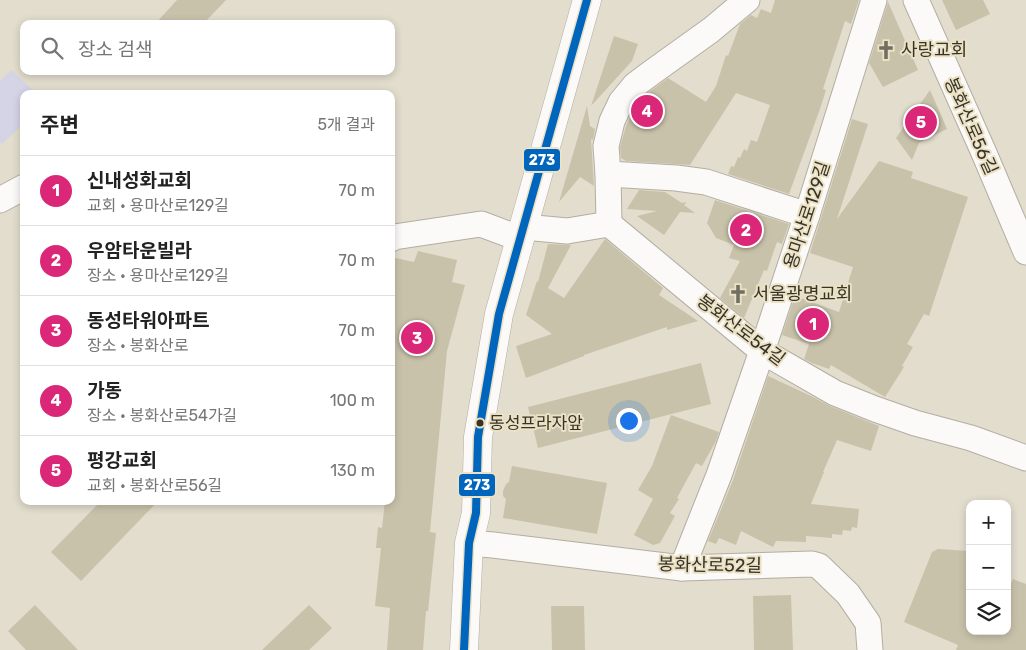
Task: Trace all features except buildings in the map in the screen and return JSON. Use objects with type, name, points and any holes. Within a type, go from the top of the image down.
[{"type":"main road","points":[[464,650],[469,543],[476,513],[478,437],[495,336],[587,0]]},
{"type":"street","points":[[395,237],[481,224],[522,233],[567,231],[609,224],[606,146],[612,121],[621,102],[635,85],[711,30],[747,0]]},
{"type":"street","name":"용마산로129길","points":[[682,568],[719,475],[762,351],[807,215],[874,0]]},
{"type":"street","name":"봉화산로56길","points":[[916,0],[1015,199],[1026,252]]},
{"type":"street","points":[[608,174],[676,178],[706,182],[807,215]]},
{"type":"street","points":[[0,200],[20,189]]},
{"type":"street","name":"봉화산로54길","points":[[609,224],[762,351],[835,393],[915,423],[971,438],[1026,458]]},
{"type":"street","name":"봉화산로52길","points":[[469,543],[682,568],[812,564],[819,566],[848,594],[868,623],[870,650]]},
{"type":"shaded area","points":[[11,70],[33,90],[20,90],[20,127],[2,144],[0,142],[0,81]]},
{"type":"transit line","name":"273","points":[[464,650],[469,543],[476,513],[478,437],[499,314],[587,0]]},
{"type":"place","name":"사랑교회","points":[[886,50]]},
{"type":"place","name":"가동","points":[[647,111]]},
{"type":"place","name":"평강교회","points":[[921,122]]},
{"type":"place","name":"우암타운빌라","points":[[746,230]]},
{"type":"place","name":"서울광명교회","points":[[738,294]]},
{"type":"place","name":"신내성화교회","points":[[813,324]]},
{"type":"place","name":"동성타워아파트","points":[[417,338]]},
{"type":"place","name":"동성프라자앞","points":[[480,423]]}]
